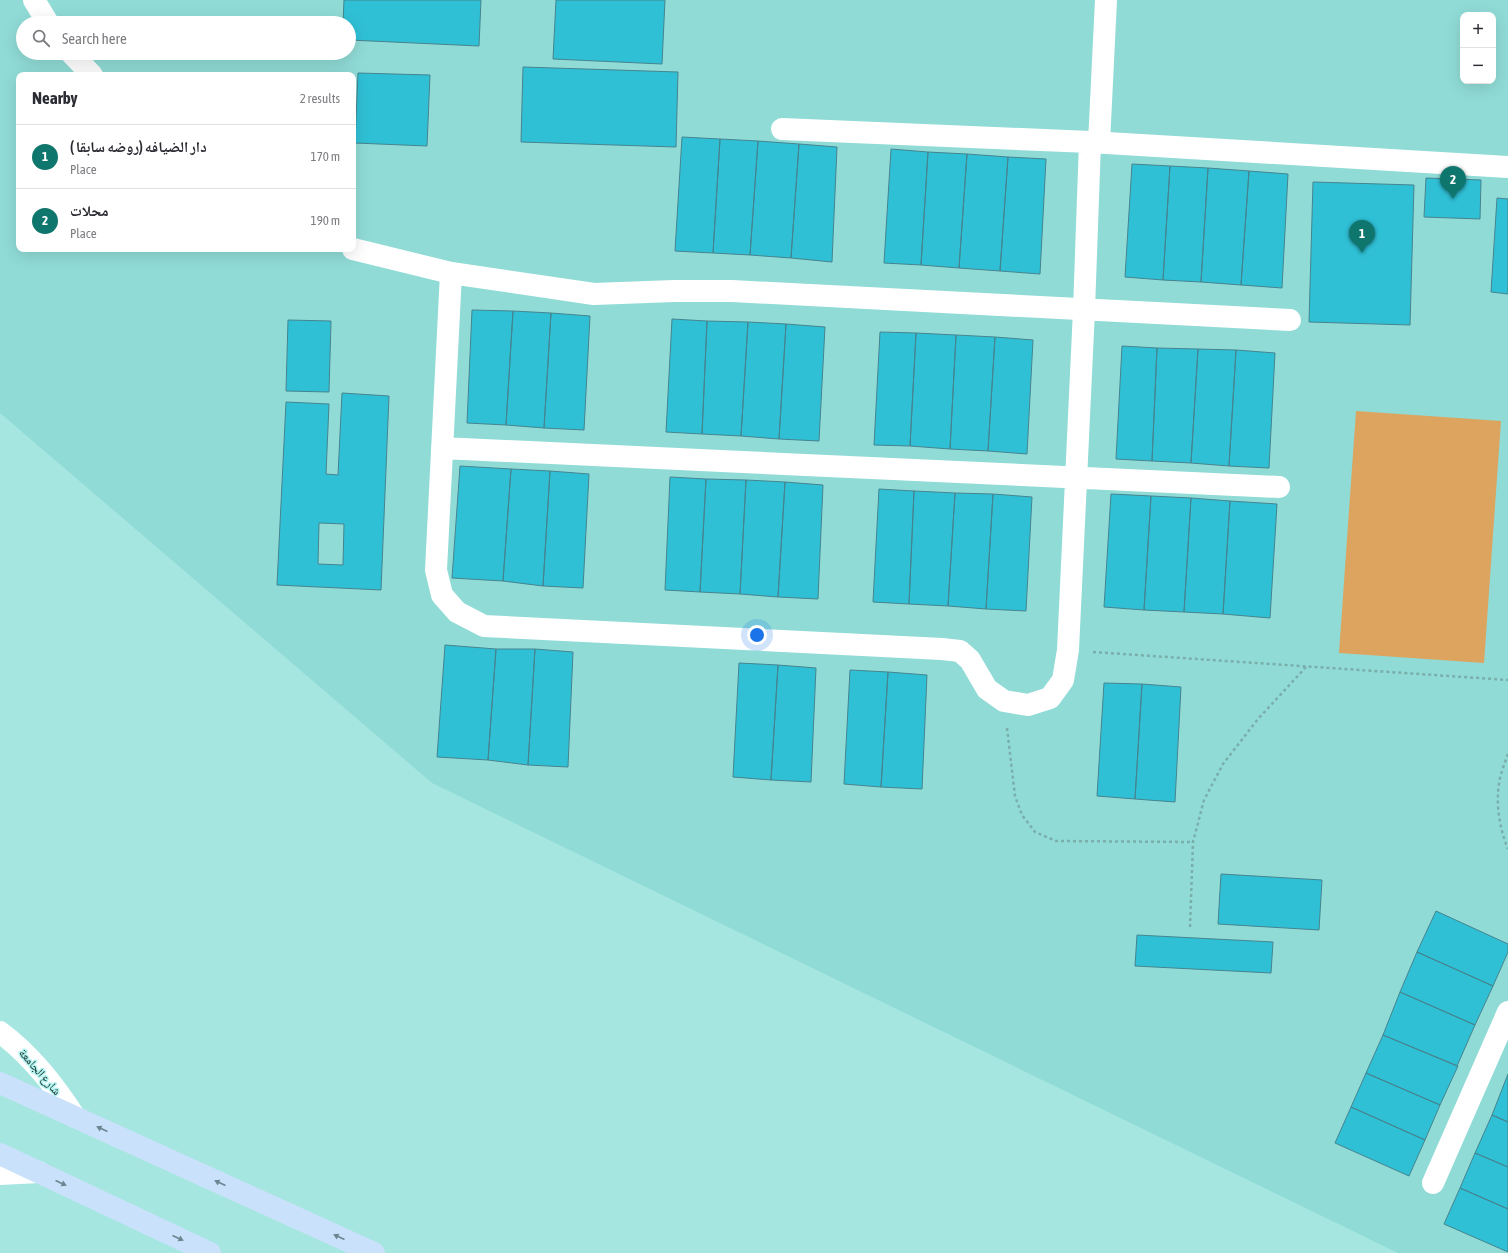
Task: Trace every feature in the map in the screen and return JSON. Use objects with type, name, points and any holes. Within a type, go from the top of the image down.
[{"type":"main road","points":[[0,1083],[374,1253]]},
{"type":"main road","points":[[0,1154],[210,1253]]},
{"type":"street","points":[[34,0],[44,16]]},
{"type":"street","points":[[451,273],[436,570],[442,595],[457,612],[484,626],[942,648],[960,651],[970,660],[987,689],[1004,701],[1028,705],[1050,698],[1063,680],[1068,650],[1084,310],[1094,142],[1106,0]]},
{"type":"street","points":[[78,60],[89,72]]},
{"type":"street","points":[[782,129],[1094,142],[1508,167]]},
{"type":"street","points":[[356,250],[451,273],[594,294],[674,291],[732,291],[1290,320]]},
{"type":"street","points":[[442,448],[1279,487]]},
{"type":"street","points":[[1433,1183],[1508,1012]]},
{"type":"street","name":"شارع الجامعة","points":[[0,1032],[30,1058],[54,1086],[74,1117]]},
{"type":"street","points":[[0,1174],[39,1172]]},
{"type":"path","points":[[1068,650],[1508,680]]},
{"type":"path","points":[[1190,927],[1193,842],[1204,800],[1223,764],[1258,719],[1306,667]]},
{"type":"path","points":[[1004,701],[1015,796],[1022,815],[1035,832],[1056,841],[1193,842]]},
{"type":"path","points":[[1508,754],[1500,779],[1498,804],[1503,836],[1508,849]]},
{"type":"shaded area","points":[[0,0],[1508,0],[1508,1253],[1398,1253],[432,783],[0,413]]},
{"type":"shaded area","points":[[1356,411],[1501,421],[1484,663],[1339,653]]},
{"type":"building","points":[[344,0],[481,0],[479,46],[356,40],[356,16],[343,16]]},
{"type":"building","points":[[556,0],[665,0],[662,64],[553,59]]},
{"type":"building","points":[[523,67],[678,72],[676,147],[521,142]]},
{"type":"building","points":[[358,73],[430,75],[427,146],[356,143]]},
{"type":"building","points":[[682,137],[720,139],[713,253],[675,251]]},
{"type":"building","points":[[720,139],[758,141],[750,255],[713,253]]},
{"type":"building","points":[[758,141],[799,144],[791,258],[750,255]]},
{"type":"building","points":[[799,144],[837,147],[832,262],[791,258]]},
{"type":"building","points":[[891,149],[928,152],[921,265],[884,263]]},
{"type":"building","points":[[928,152],[967,154],[959,268],[921,265]]},
{"type":"building","points":[[967,154],[1008,157],[1000,271],[959,268]]},
{"type":"building","points":[[1008,157],[1046,159],[1040,274],[1000,271]]},
{"type":"building","points":[[1132,164],[1170,166],[1163,280],[1125,277]]},
{"type":"building","points":[[1170,166],[1208,168],[1201,282],[1163,280]]},
{"type":"building","points":[[1208,168],[1249,171],[1241,285],[1201,282]]},
{"type":"building","points":[[1249,171],[1288,174],[1282,288],[1241,285]]},
{"type":"building","points":[[1426,178],[1481,180],[1480,219],[1424,217]]},
{"type":"building","points":[[1313,182],[1414,185],[1410,325],[1309,322]]},
{"type":"building","points":[[1497,198],[1508,199],[1508,294],[1491,292]]},
{"type":"building","points":[[472,310],[513,311],[506,425],[467,423]]},
{"type":"building","points":[[513,311],[551,313],[544,428],[506,425]]},
{"type":"building","points":[[551,313],[590,316],[584,430],[544,428]]},
{"type":"building","points":[[672,319],[707,321],[702,434],[666,432]]},
{"type":"building","points":[[288,320],[331,321],[329,392],[286,391]]},
{"type":"building","points":[[707,321],[748,322],[741,436],[702,434]]},
{"type":"building","points":[[748,322],[786,324],[779,439],[741,436]]},
{"type":"building","points":[[786,324],[825,327],[819,441],[779,439]]},
{"type":"building","points":[[880,332],[916,333],[910,446],[874,445]]},
{"type":"building","points":[[916,333],[956,335],[950,449],[910,446]]},
{"type":"building","points":[[956,335],[995,337],[988,451],[950,449]]},
{"type":"building","points":[[995,337],[1033,340],[1027,454],[988,451]]},
{"type":"building","points":[[1122,346],[1157,348],[1152,461],[1116,459]]},
{"type":"building","points":[[1157,348],[1198,349],[1191,463],[1152,461]]},
{"type":"building","points":[[1198,349],[1236,350],[1229,466],[1191,463]]},
{"type":"building","points":[[1236,350],[1275,353],[1269,468],[1229,466]]},
{"type":"building","points":[[342,393],[389,396],[381,590],[277,585],[286,402],[329,404],[326,474],[338,475]],"holes":[[[319,523],[344,524],[343,565],[318,564]]]},
{"type":"building","points":[[460,466],[511,469],[503,581],[452,578]]},
{"type":"building","points":[[511,469],[550,471],[543,586],[503,581]]},
{"type":"building","points":[[550,471],[589,474],[583,588],[543,586]]},
{"type":"building","points":[[670,477],[706,479],[700,592],[665,590]]},
{"type":"building","points":[[706,479],[746,480],[740,594],[700,592]]},
{"type":"building","points":[[746,480],[785,482],[778,597],[740,594]]},
{"type":"building","points":[[785,482],[823,485],[818,599],[778,597]]},
{"type":"building","points":[[879,489],[914,491],[909,604],[873,602]]},
{"type":"building","points":[[914,491],[955,493],[948,606],[909,604]]},
{"type":"building","points":[[955,493],[993,494],[986,609],[948,606]]},
{"type":"building","points":[[993,494],[1032,497],[1026,611],[986,609]]},
{"type":"building","points":[[1111,494],[1151,496],[1144,610],[1104,607]]},
{"type":"building","points":[[1151,496],[1191,498],[1184,612],[1144,610]]},
{"type":"building","points":[[1191,498],[1230,501],[1223,614],[1184,612]]},
{"type":"building","points":[[1230,501],[1277,504],[1270,618],[1223,614]]},
{"type":"building","points":[[445,645],[496,649],[488,760],[437,757]]},
{"type":"building","points":[[496,649],[535,649],[528,765],[488,760]]},
{"type":"building","points":[[535,649],[573,652],[568,767],[528,765]]},
{"type":"building","points":[[739,663],[778,665],[771,780],[733,777]]},
{"type":"building","points":[[778,665],[816,668],[811,782],[771,780]]},
{"type":"building","points":[[850,670],[888,672],[881,787],[844,784]]},
{"type":"building","points":[[888,672],[927,675],[922,789],[881,787]]},
{"type":"building","points":[[1104,683],[1142,684],[1135,799],[1097,796]]},
{"type":"building","points":[[1142,684],[1181,687],[1175,802],[1135,799]]},
{"type":"building","points":[[1221,874],[1322,880],[1319,930],[1218,924]]},
{"type":"building","points":[[1436,911],[1508,944],[1508,952],[1493,986],[1417,952]]},
{"type":"building","points":[[1137,935],[1273,942],[1271,973],[1135,966]]},
{"type":"building","points":[[1417,952],[1493,986],[1475,1025],[1400,992]]},
{"type":"building","points":[[1400,992],[1475,1025],[1457,1066],[1383,1035]]},
{"type":"building","points":[[1383,1035],[1458,1066],[1440,1105],[1366,1073]]},
{"type":"building","points":[[1366,1073],[1440,1105],[1425,1140],[1351,1107]]},
{"type":"building","points":[[1508,1074],[1508,1122],[1492,1115]]},
{"type":"building","points":[[1351,1107],[1425,1140],[1409,1176],[1335,1143]]},
{"type":"building","points":[[1492,1115],[1508,1122],[1508,1167],[1475,1153]]},
{"type":"building","points":[[1475,1153],[1508,1167],[1508,1209],[1460,1188]]},
{"type":"building","points":[[1460,1188],[1508,1209],[1508,1252],[1444,1224]]},
{"type":"place","name":"محلات","points":[[1453,199]]},
{"type":"place","name":"دار الضيافه (روضه سابقا )","points":[[1362,253]]}]
